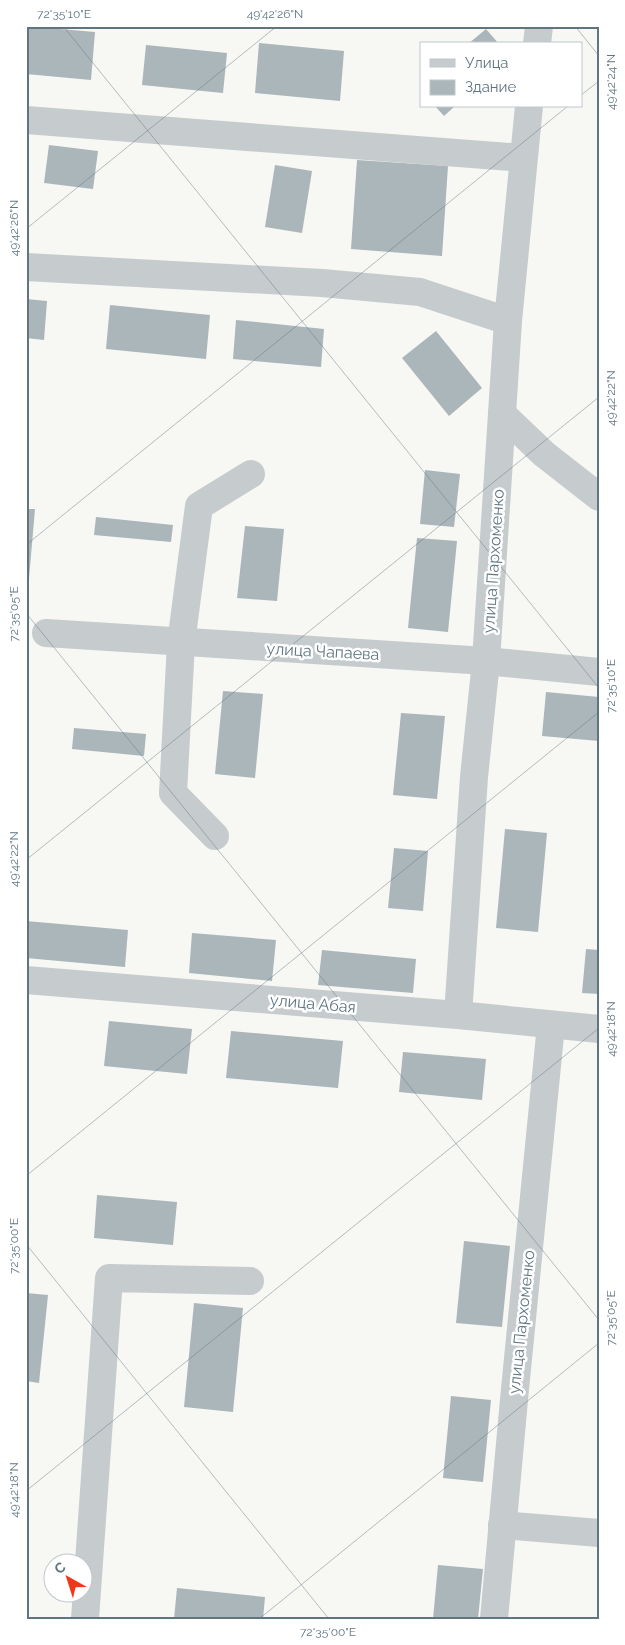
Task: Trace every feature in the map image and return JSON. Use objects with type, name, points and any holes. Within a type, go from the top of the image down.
[{"type":"street","points":[[537,42],[539,26]]},
{"type":"street","name":"улица Пархоменко","points":[[458,1015],[474,777],[486,661],[508,321],[529,108]]},
{"type":"street","points":[[26,120],[523,158]]},
{"type":"street","points":[[26,267],[322,283],[420,292],[508,321]]},
{"type":"street","points":[[502,414],[544,454],[599,497]]},
{"type":"street","points":[[215,836],[173,793],[181,642],[199,506],[251,474]]},
{"type":"street","name":"улица Чапаева","points":[[46,633],[486,661],[599,672]]},
{"type":"street","name":"улица Абая","points":[[26,980],[458,1015],[599,1029]]},
{"type":"street","name":"улица Пархоменко","points":[[494,1619],[551,1025]]},
{"type":"street","points":[[85,1619],[109,1278],[250,1281]]},
{"type":"street","points":[[502,1526],[599,1533]]},
{"type":"building","points":[[26,26],[95,32],[91,80],[26,74]]},
{"type":"building","points":[[486,29],[497,42],[470,42]]},
{"type":"building","points":[[259,43],[344,51],[340,101],[255,93]]},
{"type":"building","points":[[146,45],[227,53],[223,93],[142,85]]},
{"type":"building","points":[[437,108],[453,108],[444,116]]},
{"type":"building","points":[[49,145],[98,151],[93,189],[44,183]]},
{"type":"building","points":[[357,160],[448,166],[442,256],[351,249]]},
{"type":"building","points":[[275,165],[312,171],[302,233],[265,227]]},
{"type":"building","points":[[26,299],[47,301],[44,340],[26,338]]},
{"type":"building","points":[[110,305],[210,315],[206,359],[106,349]]},
{"type":"building","points":[[236,320],[324,329],[321,367],[233,359]]},
{"type":"building","points":[[436,331],[482,388],[449,416],[402,358]]},
{"type":"building","points":[[425,470],[460,474],[454,527],[420,524]]},
{"type":"building","points":[[26,509],[35,509],[28,590],[26,590]]},
{"type":"building","points":[[96,517],[173,525],[171,542],[94,535]]},
{"type":"building","points":[[245,526],[284,529],[277,601],[237,598]]},
{"type":"building","points":[[417,538],[457,541],[448,632],[408,628]]},
{"type":"building","points":[[223,691],[263,694],[255,778],[215,774]]},
{"type":"building","points":[[546,692],[599,697],[599,741],[542,736]]},
{"type":"building","points":[[401,713],[445,716],[437,799],[393,795]]},
{"type":"building","points":[[74,728],[146,734],[144,756],[72,749]]},
{"type":"building","points":[[505,829],[547,833],[538,932],[496,928]]},
{"type":"building","points":[[394,848],[428,851],[423,911],[388,908]]},
{"type":"building","points":[[26,921],[128,930],[125,967],[26,958]]},
{"type":"building","points":[[192,933],[276,940],[272,981],[189,973]]},
{"type":"building","points":[[586,949],[599,950],[599,994],[582,993]]},
{"type":"building","points":[[322,950],[416,959],[413,993],[318,985]]},
{"type":"building","points":[[109,1021],[192,1029],[187,1074],[104,1066]]},
{"type":"building","points":[[231,1031],[343,1041],[338,1088],[226,1078]]},
{"type":"building","points":[[403,1052],[486,1059],[482,1100],[399,1092]]},
{"type":"building","points":[[97,1195],[177,1202],[173,1245],[94,1238]]},
{"type":"building","points":[[464,1241],[510,1246],[502,1327],[456,1323]]},
{"type":"building","points":[[26,1293],[48,1295],[39,1383],[26,1381]]},
{"type":"building","points":[[194,1303],[243,1308],[233,1412],[184,1407]]},
{"type":"building","points":[[451,1396],[491,1400],[483,1482],[443,1478]]},
{"type":"building","points":[[438,1565],[483,1569],[478,1619],[433,1619]]},
{"type":"building","points":[[177,1588],[265,1597],[263,1619],[174,1619]]}]
